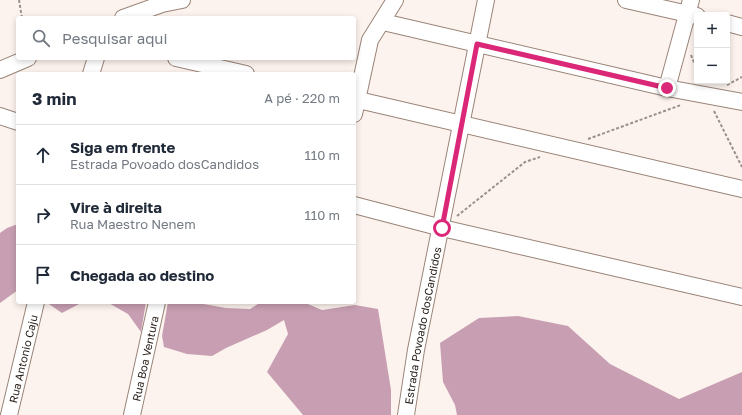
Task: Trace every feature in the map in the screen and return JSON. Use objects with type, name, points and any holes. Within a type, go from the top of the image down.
[{"type":"street","points":[[129,16],[162,4],[182,0]]},
{"type":"street","points":[[356,100],[373,32],[383,22],[395,0]]},
{"type":"street","name":"Estrada Povoado dosCandidos","points":[[406,415],[416,350],[442,228],[486,0]]},
{"type":"street","points":[[626,0],[692,10],[667,88]]},
{"type":"street","points":[[383,22],[667,88],[742,102]]},
{"type":"street","points":[[730,24],[742,27]]},
{"type":"street","points":[[0,70],[23,60]]},
{"type":"street","points":[[92,72],[96,60]]},
{"type":"street","points":[[185,60],[237,72]]},
{"type":"street","points":[[356,104],[462,123],[742,189]]},
{"type":"street","points":[[0,116],[16,121]]},
{"type":"street","points":[[356,206],[442,228],[742,297]]},
{"type":"street","name":"Rua Antonio Caju","points":[[9,415],[36,304]]},
{"type":"street","name":"Rua Boa Ventura","points":[[132,415],[157,304]]},
{"type":"path","points":[[19,0],[22,16]]},
{"type":"path","points":[[707,95],[742,167]]},
{"type":"shaded area","points":[[16,225],[16,291],[0,303],[0,233],[7,228]]},
{"type":"shaded area","points":[[49,304],[79,304],[62,313]]},
{"type":"shaded area","points":[[110,304],[146,304],[141,332],[128,314]]},
{"type":"shaded area","points":[[168,304],[203,304],[226,308],[250,309],[258,304],[308,304],[322,310],[355,305],[378,309],[391,390],[391,415],[303,415],[267,372],[288,334],[284,320],[267,330],[226,348],[212,356],[187,354],[164,347],[162,336]]},
{"type":"shaded area","points":[[518,316],[568,326],[610,364],[679,399],[742,372],[742,415],[457,415],[455,405],[443,382],[440,343],[479,318]]},
{"type":"route","points":[[442,228],[477,44],[667,88]]}]
